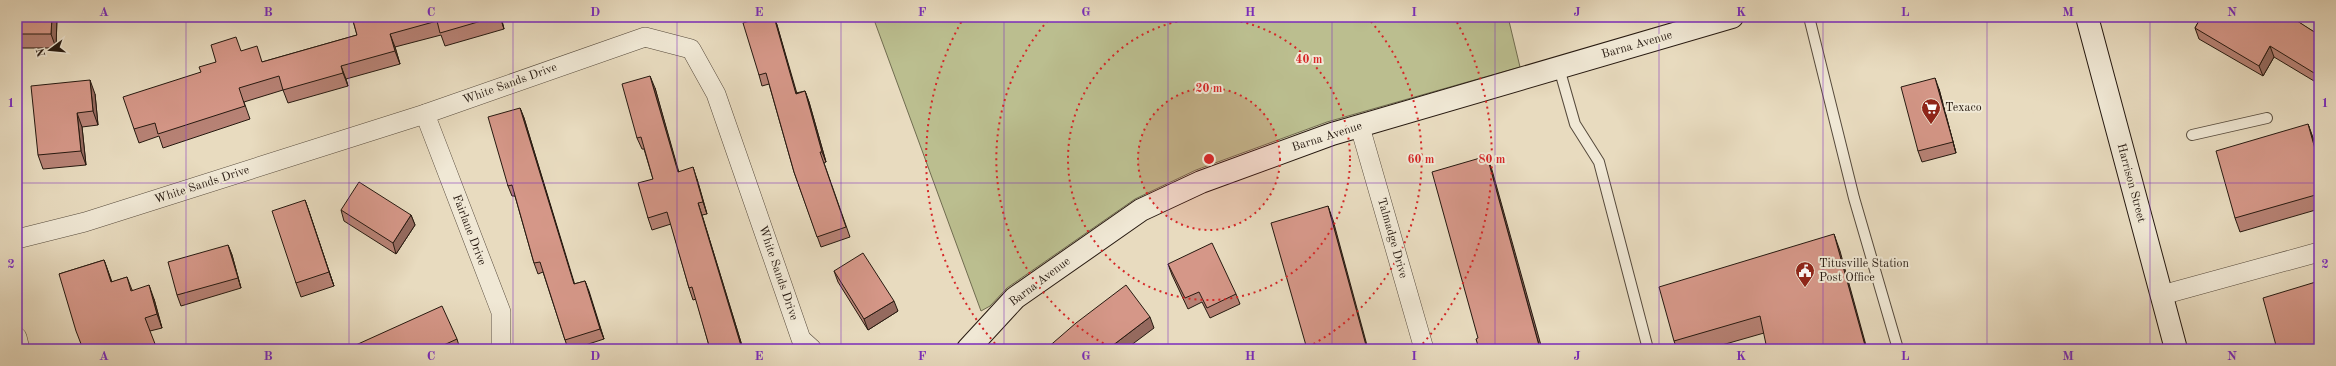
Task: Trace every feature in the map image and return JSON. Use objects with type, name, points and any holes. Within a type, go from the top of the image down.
[{"type":"street","name":"Barna Avenue","points":[[968,349],[1015,298],[1141,210],[1200,182],[1332,134],[1732,17]]},
{"type":"street","name":"Harrison Street","points":[[2087,17],[2176,349]]},
{"type":"street","name":"White Sands Drive","points":[[17,239],[85,222],[425,114],[645,37],[691,49],[716,94],[801,339],[812,349]]},
{"type":"street","name":"Fairlane Drive","points":[[425,114],[500,312],[501,349]]},
{"type":"street","name":"Talmadge Drive","points":[[1360,127],[1424,349]]},
{"type":"street","points":[[2162,295],[2319,252]]},
{"type":"street","points":[[17,337],[20,349]]},
{"type":"lane","points":[[1809,17],[1854,198],[1898,349]]},
{"type":"lane","points":[[1559,68],[1575,124],[1599,162],[1648,349]]},
{"type":"lane","points":[[2192,134],[2267,118]]},
{"type":"green space","points":[[873,17],[1508,17],[1520,67],[1327,122],[1196,170],[1135,199],[1007,288],[990,306],[981,311]]},
{"type":"building","points":[[17,17],[52,17],[51,34],[17,34]]},
{"type":"building","points":[[352,17],[495,17],[440,33],[437,21],[390,34],[395,51],[341,66],[343,73],[283,90],[279,76],[239,88],[245,106],[158,134],[155,123],[134,129],[123,97],[201,72],[199,67],[216,62],[211,45],[236,37],[241,51],[257,46],[262,62],[357,35]]},
{"type":"building","points":[[763,17],[774,17],[796,94],[805,91],[822,152],[820,152],[846,227],[817,237],[794,172],[766,73],[759,75],[743,23]]},
{"type":"building","points":[[2201,17],[2291,17],[2319,35],[2319,76],[2270,46],[2259,66],[2195,28]]},
{"type":"building","points":[[650,76],[678,172],[693,167],[703,202],[698,203],[742,349],[710,349],[692,287],[689,288],[667,212],[648,218],[638,183],[653,179],[641,137],[637,138],[622,84]]},
{"type":"building","name":"Texaco","points":[[1935,78],[1953,142],[1918,151],[1901,87]]},
{"type":"building","points":[[90,80],[93,111],[77,113],[81,151],[38,155],[31,86]]},
{"type":"building","points":[[520,108],[574,284],[585,281],[600,329],[565,340],[540,262],[534,263],[512,185],[508,186],[488,117]]},
{"type":"building","points":[[2308,124],[2319,163],[2319,194],[2235,218],[2216,151]]},
{"type":"building","points":[[1487,156],[1540,349],[1479,349],[1476,339],[1478,338],[1432,172]]},
{"type":"building","points":[[359,182],[411,215],[393,243],[341,210]]},
{"type":"building","points":[[305,200],[329,272],[296,283],[272,211]]},
{"type":"building","points":[[1328,206],[1367,349],[1307,349],[1271,223]]},
{"type":"building","points":[[1834,234],[1866,349],[1767,349],[1760,316],[1674,341],[1659,287]]},
{"type":"building","points":[[1212,243],[1236,294],[1207,308],[1199,292],[1185,298],[1168,264]]},
{"type":"building","points":[[228,245],[238,278],[177,295],[168,262]]},
{"type":"building","points":[[863,253],[894,301],[864,319],[834,271]]},
{"type":"building","points":[[104,260],[111,282],[127,277],[131,291],[149,285],[157,314],[145,318],[157,349],[83,349],[59,274]]},
{"type":"building","points":[[2319,281],[2319,343],[2299,349],[2277,349],[2263,298]]},
{"type":"building","points":[[1126,285],[1150,317],[1108,349],[1046,349],[1076,323]]},
{"type":"building","points":[[442,306],[457,339],[435,349],[347,349]]},
{"type":"place","name":"Texaco","points":[[1931,125]]},
{"type":"place","name":"Titusville Station Post Office","points":[[1805,288]]}]
